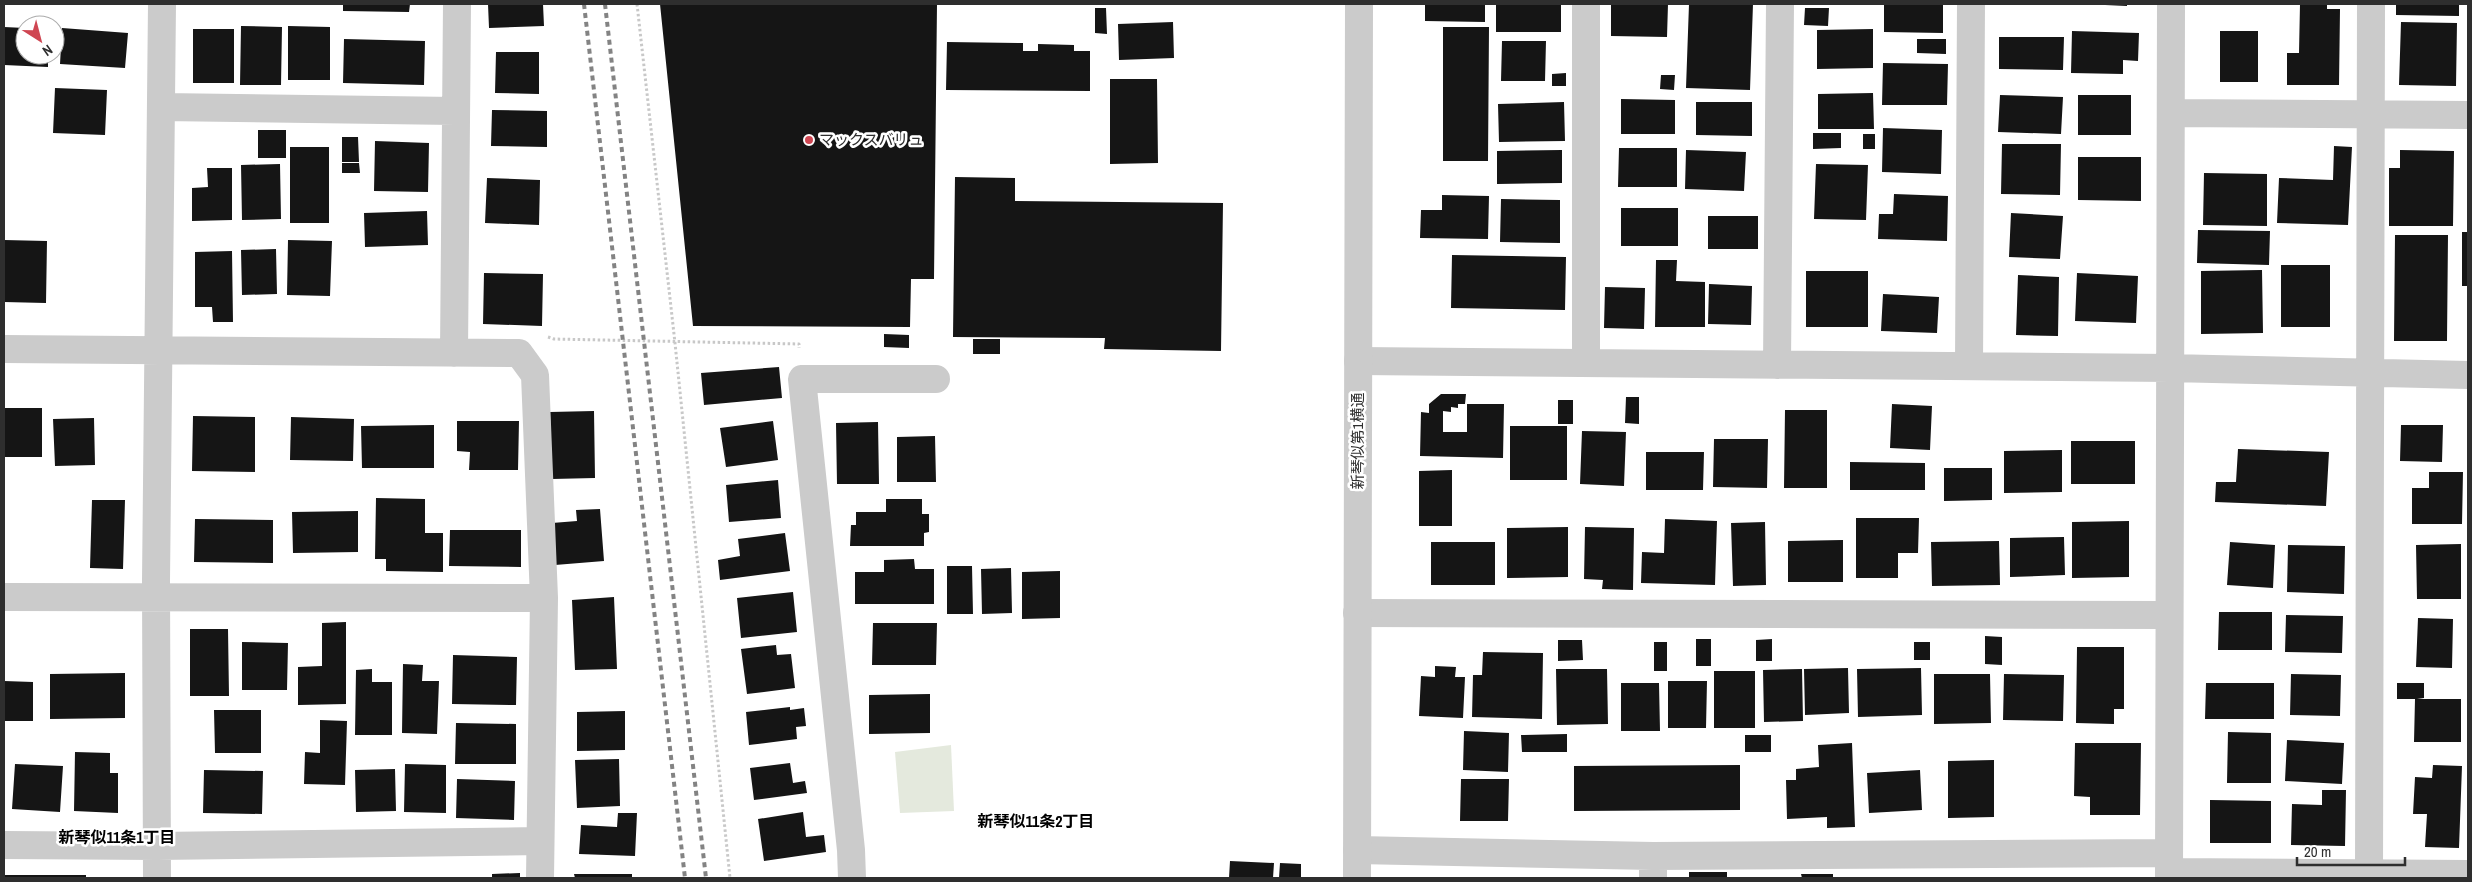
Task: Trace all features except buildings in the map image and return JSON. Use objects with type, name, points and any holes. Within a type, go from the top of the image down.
[{"type":"street","points":[[157,878],[156,596],[162,4]]},
{"type":"street","points":[[454,353],[455,111],[458,4]]},
{"type":"street","name":"新琴似第1横通","points":[[1357,878],[1360,4]]},
{"type":"street","points":[[1586,4],[1586,363]]},
{"type":"street","points":[[1778,365],[1780,4]]},
{"type":"street","points":[[1969,366],[1971,4]]},
{"type":"street","points":[[2169,868],[2171,4]]},
{"type":"street","points":[[2369,872],[2369,374],[2372,4]]},
{"type":"street","points":[[162,107],[455,111]]},
{"type":"street","points":[[2170,113],[2468,115]]},
{"type":"street","points":[[4,349],[519,353],[535,375],[544,598],[540,878]]},
{"type":"street","points":[[1358,361],[2170,368],[2468,375]]},
{"type":"street","points":[[852,878],[851,850],[802,379],[936,379]]},
{"type":"street","points":[[4,598],[156,596],[544,598]]},
{"type":"street","points":[[1357,613],[2169,615]]},
{"type":"street","points":[[4,845],[157,846],[540,841]]},
{"type":"street","points":[[1357,850],[1653,867],[2169,868],[2468,874]]},
{"type":"path","points":[[637,4],[675,343],[730,878]]},
{"type":"path","points":[[546,336],[554,339],[675,343],[799,344],[799,351]]},
{"type":"shaded area","points":[[951,745],[954,811],[900,813],[895,752]]},
{"type":"railway","points":[[584,4],[685,878]]},
{"type":"railway","points":[[605,4],[706,878]]},
{"type":"place","name":"マックスバリュ","points":[[809,140]]},
{"type":"district","name":"新琴似11条2丁目","points":[[1036,821]]},
{"type":"district","name":"新琴似11条1丁目","points":[[117,837]]}]
